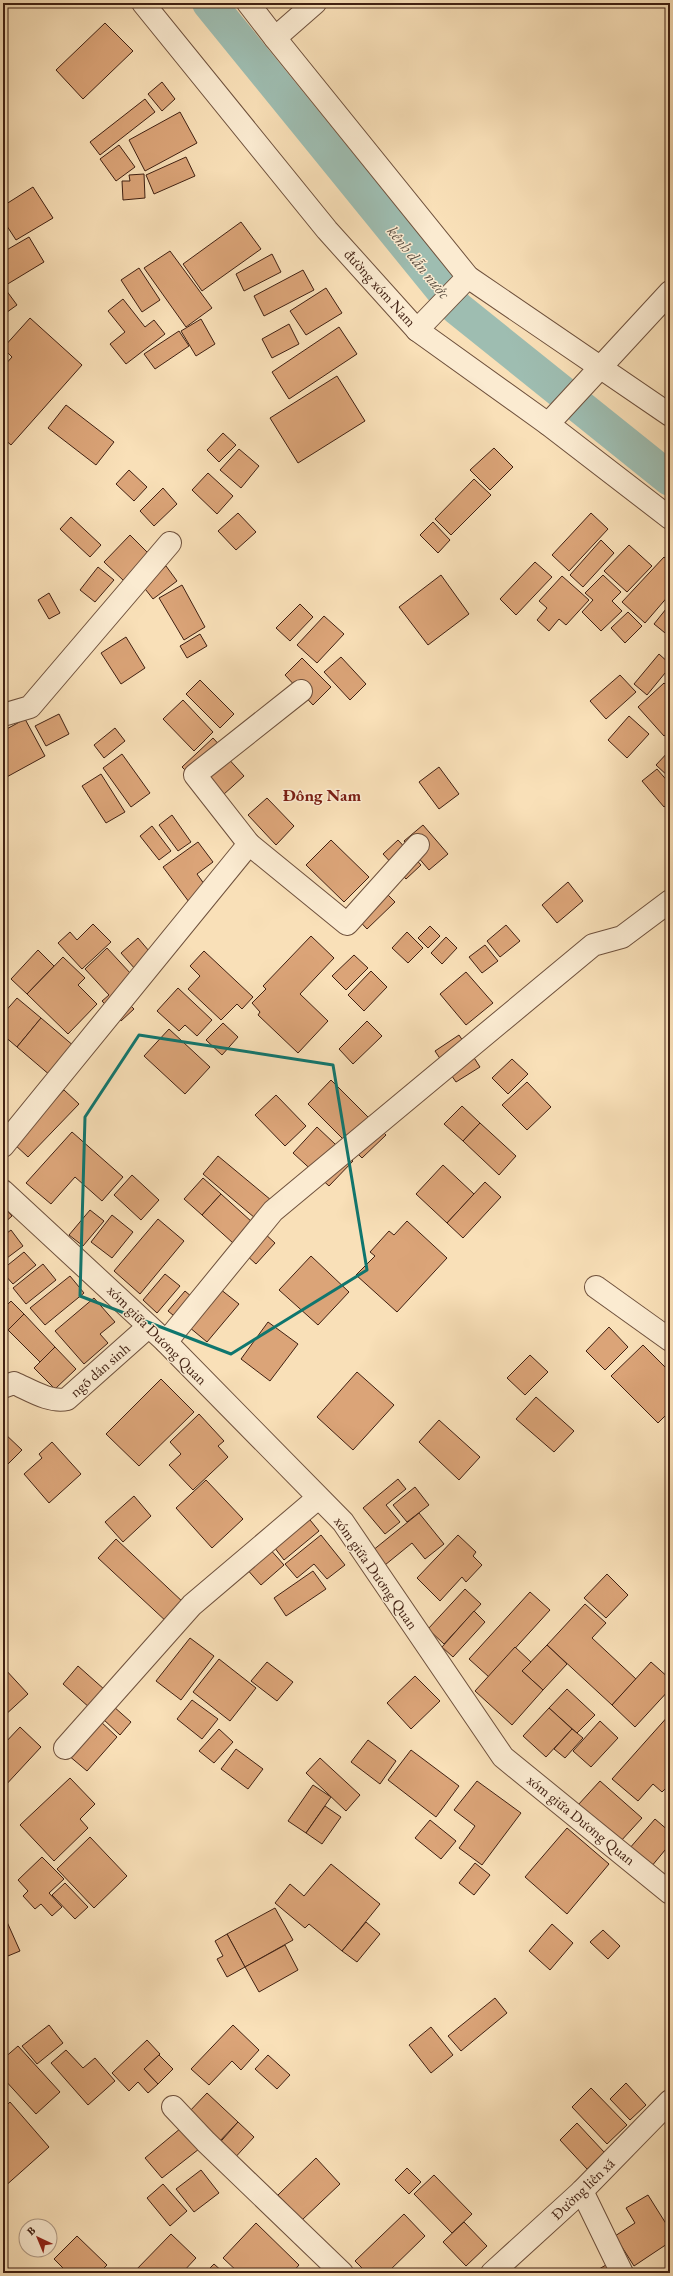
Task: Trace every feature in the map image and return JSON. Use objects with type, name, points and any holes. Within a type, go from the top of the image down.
[{"type":"lane","name":"đường xóm Nam","points":[[143,3],[328,230],[423,324],[551,421],[670,518]]},
{"type":"lane","points":[[248,3],[463,283],[600,368],[670,415]]},
{"type":"lane","points":[[274,38],[315,3]]},
{"type":"lane","points":[[423,324],[463,283]]},
{"type":"lane","points":[[551,421],[670,292]]},
{"type":"lane","points":[[3,715],[30,707],[170,543]]},
{"type":"lane","points":[[301,691],[195,775],[249,844],[347,924],[418,845]]},
{"type":"lane","points":[[3,1146],[249,844]]},
{"type":"lane","points":[[166,1342],[272,1211],[593,945],[622,937],[670,901]]},
{"type":"lane","name":"xóm giữa Dương Quan","points":[[3,1191],[112,1290],[148,1327],[166,1342],[343,1522],[503,1757],[670,1893]]},
{"type":"lane","points":[[596,1287],[670,1340]]},
{"type":"lane","name":"ngõ dân sinh","points":[[3,1387],[14,1383],[52,1399],[67,1399],[148,1327]]},
{"type":"lane","points":[[65,1748],[192,1605],[318,1498]]},
{"type":"lane","name":"Đường liên xã","points":[[492,2273],[582,2191],[670,2101]]},
{"type":"lane","points":[[173,2107],[206,2142],[342,2273]]},
{"type":"lane","points":[[582,2191],[622,2273]]},
{"type":"highlighted area","points":[[139,1035],[333,1065],[367,1270],[231,1354],[80,1296],[85,1117]]},
{"type":"building","points":[[105,23],[133,51],[83,99],[56,70]]},
{"type":"building","points":[[162,82],[175,99],[162,111],[148,94]]},
{"type":"building","points":[[145,99],[155,112],[100,155],[90,142]]},
{"type":"building","points":[[180,112],[197,143],[145,171],[129,140]]},
{"type":"building","points":[[119,145],[135,167],[116,181],[100,159]]},
{"type":"building","points":[[186,157],[195,176],[154,194],[146,175]]},
{"type":"building","points":[[144,174],[145,198],[123,200],[122,181],[130,181],[129,175]]},
{"type":"building","points":[[33,187],[53,218],[16,240],[3,220],[3,206]]},
{"type":"building","points":[[241,222],[261,249],[202,291],[183,264]]},
{"type":"building","points":[[29,237],[44,262],[6,285],[3,279],[3,252]]},
{"type":"building","points":[[170,251],[212,308],[186,327],[144,268]]},
{"type":"building","points":[[272,254],[281,272],[244,291],[236,274]]},
{"type":"building","points":[[139,268],[160,300],[142,312],[121,280]]},
{"type":"building","points":[[303,270],[314,290],[264,316],[254,296]]},
{"type":"building","points":[[3,286],[17,305],[3,315]]},
{"type":"building","points":[[326,288],[342,313],[306,335],[290,311]]},
{"type":"building","points":[[123,299],[145,327],[154,320],[165,334],[126,364],[110,344],[125,332],[108,311]]},
{"type":"building","points":[[30,318],[82,365],[11,445],[3,438],[3,367],[12,357],[3,348]]},
{"type":"building","points":[[201,319],[215,344],[196,356],[181,331]]},
{"type":"building","points":[[289,324],[299,344],[272,358],[262,339]]},
{"type":"building","points":[[339,327],[357,354],[289,399],[272,372]]},
{"type":"building","points":[[179,331],[189,346],[155,369],[144,354]]},
{"type":"building","points":[[337,376],[365,421],[298,463],[270,418]]},
{"type":"building","points":[[66,405],[114,442],[96,465],[48,428]]},
{"type":"building","points":[[223,433],[236,445],[219,462],[207,450]]},
{"type":"building","points":[[494,448],[513,467],[490,490],[470,470]]},
{"type":"building","points":[[239,449],[259,466],[241,488],[220,470]]},
{"type":"building","points":[[129,470],[147,487],[134,501],[116,484]]},
{"type":"building","points":[[208,473],[233,496],[217,514],[192,490]]},
{"type":"building","points":[[474,479],[491,495],[451,535],[435,519]]},
{"type":"building","points":[[163,488],[177,504],[154,526],[140,511]]},
{"type":"building","points":[[238,513],[256,532],[236,550],[218,531]]},
{"type":"building","points":[[591,513],[608,529],[569,571],[552,555]]},
{"type":"building","points":[[71,517],[101,545],[90,557],[60,529]]},
{"type":"building","points":[[433,522],[450,540],[438,553],[420,535]]},
{"type":"building","points":[[130,535],[149,554],[124,581],[104,562]]},
{"type":"building","points":[[601,540],[614,553],[583,587],[570,575]]},
{"type":"building","points":[[629,545],[652,566],[627,592],[604,571]]},
{"type":"building","points":[[664,557],[670,562],[670,594],[645,623],[622,602]]},
{"type":"building","points":[[535,562],[552,577],[516,615],[500,599]]},
{"type":"building","points":[[166,566],[177,581],[153,599],[142,585]]},
{"type":"building","points":[[98,567],[114,580],[95,602],[80,590]]},
{"type":"building","points":[[441,575],[469,614],[428,645],[399,607]]},
{"type":"building","points":[[603,575],[621,592],[612,601],[622,611],[601,631],[582,612],[593,600],[585,593]]},
{"type":"building","points":[[562,576],[589,600],[566,625],[559,619],[549,631],[537,620],[547,608],[539,601]]},
{"type":"building","points":[[182,585],[205,627],[184,640],[159,598]]},
{"type":"building","points":[[49,593],[60,613],[49,619],[38,600]]},
{"type":"building","points":[[300,604],[313,617],[290,641],[276,628]]},
{"type":"building","points":[[670,604],[670,637],[654,624]]},
{"type":"building","points":[[628,612],[642,626],[625,643],[611,628]]},
{"type":"building","points":[[324,616],[344,634],[317,663],[297,645]]},
{"type":"building","points":[[200,634],[207,646],[187,658],[180,646]]},
{"type":"building","points":[[126,637],[145,668],[121,684],[101,653]]},
{"type":"building","points":[[659,654],[670,664],[670,667],[647,695],[634,684]]},
{"type":"building","points":[[341,657],[366,684],[350,700],[324,672]]},
{"type":"building","points":[[302,658],[331,687],[313,705],[285,675]]},
{"type":"building","points":[[620,675],[636,692],[606,719],[590,701]]},
{"type":"building","points":[[200,680],[234,714],[220,728],[186,694]]},
{"type":"building","points":[[664,683],[670,689],[670,731],[664,736],[638,707]]},
{"type":"building","points":[[183,700],[213,732],[194,751],[163,719]]},
{"type":"building","points":[[59,714],[69,734],[46,746],[35,726]]},
{"type":"building","points":[[629,716],[649,734],[627,758],[608,740]]},
{"type":"building","points":[[25,719],[45,756],[3,779],[3,731]]},
{"type":"building","points":[[115,728],[125,741],[104,758],[94,745]]},
{"type":"building","points":[[213,738],[224,750],[194,779],[182,767]]},
{"type":"building","points":[[670,750],[670,778],[656,765]]},
{"type":"building","points":[[122,754],[150,793],[131,807],[103,768]]},
{"type":"building","points":[[226,756],[244,776],[213,804],[195,783]]},
{"type":"building","points":[[439,767],[459,794],[439,809],[419,782]]},
{"type":"building","points":[[657,769],[670,784],[670,802],[664,807],[642,781]]},
{"type":"building","points":[[101,774],[125,812],[106,823],[82,786]]},
{"type":"building","points":[[267,798],[294,826],[276,845],[248,815]]},
{"type":"building","points":[[172,815],[191,842],[178,851],[159,825]]},
{"type":"building","points":[[423,825],[448,854],[429,870],[404,841]]},
{"type":"building","points":[[152,826],[171,851],[159,860],[140,836]]},
{"type":"building","points":[[331,840],[369,877],[344,902],[306,865]]},
{"type":"building","points":[[398,840],[421,865],[406,879],[383,854]]},
{"type":"building","points":[[198,842],[213,862],[197,874],[207,888],[189,902],[163,867]]},
{"type":"building","points":[[568,882],[583,901],[557,923],[542,905]]},
{"type":"building","points":[[380,887],[395,902],[367,929],[353,914]]},
{"type":"building","points":[[93,924],[111,942],[82,969],[58,943],[70,932],[77,940]]},
{"type":"building","points":[[506,925],[520,941],[500,957],[487,941]]},
{"type":"building","points":[[430,926],[440,936],[428,948],[418,938]]},
{"type":"building","points":[[407,932],[423,948],[408,963],[392,948]]},
{"type":"building","points":[[311,936],[334,958],[300,994],[328,1021],[298,1053],[258,1015],[260,1012],[252,1003],[266,989],[263,986]]},
{"type":"building","points":[[446,937],[457,948],[442,964],[431,953]]},
{"type":"building","points":[[138,938],[160,964],[143,978],[121,953]]},
{"type":"building","points":[[485,945],[498,961],[482,973],[469,957]]},
{"type":"building","points":[[107,948],[143,987],[127,1002],[134,1009],[121,1021],[102,1001],[109,995],[85,969]]},
{"type":"building","points":[[38,950],[54,966],[27,994],[11,979]]},
{"type":"building","points":[[204,951],[253,997],[242,1009],[237,1004],[221,1020],[188,989],[200,976],[190,966]]},
{"type":"building","points":[[354,955],[368,968],[346,990],[332,976]]},
{"type":"building","points":[[63,957],[85,978],[78,985],[97,1004],[68,1034],[27,994]]},
{"type":"building","points":[[371,971],[387,987],[364,1011],[348,995]]},
{"type":"building","points":[[466,972],[493,1003],[466,1025],[440,994]]},
{"type":"building","points":[[178,988],[212,1020],[197,1036],[185,1025],[179,1031],[157,1011]]},
{"type":"building","points":[[17,998],[41,1018],[17,1047],[3,1035],[3,1014]]},
{"type":"building","points":[[41,1018],[75,1047],[51,1076],[17,1047]]},
{"type":"building","points":[[367,1021],[382,1036],[353,1064],[339,1049]]},
{"type":"building","points":[[223,1023],[238,1037],[222,1055],[206,1040]]},
{"type":"building","points":[[169,1029],[210,1067],[185,1094],[144,1056]]},
{"type":"building","points":[[459,1035],[471,1053],[447,1069],[435,1051]]},
{"type":"building","points":[[471,1053],[480,1067],[456,1082],[447,1069]]},
{"type":"building","points":[[512,1059],[528,1074],[508,1094],[492,1078]]},
{"type":"building","points":[[331,1080],[386,1135],[362,1158],[308,1104]]},
{"type":"building","points":[[527,1082],[551,1107],[527,1130],[502,1105]]},
{"type":"building","points":[[64,1090],[79,1104],[28,1157],[13,1143]]},
{"type":"building","points":[[276,1095],[306,1126],[285,1146],[255,1115]]},
{"type":"building","points":[[462,1106],[480,1123],[463,1141],[444,1124]]},
{"type":"building","points":[[480,1123],[516,1156],[499,1175],[463,1141]]},
{"type":"building","points":[[317,1127],[353,1161],[329,1186],[293,1153]]},
{"type":"building","points":[[72,1132],[123,1177],[102,1201],[75,1177],[51,1204],[26,1183]]},
{"type":"building","points":[[218,1156],[271,1200],[255,1218],[203,1174]]},
{"type":"building","points":[[443,1165],[474,1194],[447,1223],[416,1194]]},
{"type":"building","points":[[132,1175],[159,1200],[141,1220],[114,1195]]},
{"type":"building","points":[[203,1178],[221,1194],[202,1215],[184,1199]]},
{"type":"building","points":[[485,1182],[501,1197],[463,1238],[447,1223]]},
{"type":"building","points":[[221,1194],[252,1222],[233,1243],[202,1215]]},
{"type":"building","points":[[3,1206],[12,1216],[3,1224]]},
{"type":"building","points":[[90,1210],[104,1221],[83,1246],[69,1235]]},
{"type":"building","points":[[112,1215],[133,1232],[112,1258],[91,1242]]},
{"type":"building","points":[[158,1219],[184,1241],[140,1294],[114,1271]]},
{"type":"building","points":[[407,1221],[447,1258],[397,1312],[356,1275],[375,1256],[370,1252],[389,1231],[394,1235]]},
{"type":"building","points":[[252,1222],[275,1243],[256,1264],[233,1243]]},
{"type":"building","points":[[11,1230],[23,1246],[7,1258],[3,1253],[3,1236]]},
{"type":"building","points":[[24,1252],[36,1265],[13,1284],[3,1273],[3,1269]]},
{"type":"building","points":[[311,1256],[349,1292],[318,1325],[279,1290]]},
{"type":"building","points":[[43,1264],[56,1280],[26,1304],[13,1288]]},
{"type":"building","points":[[165,1274],[180,1286],[157,1313],[143,1300]]},
{"type":"building","points":[[70,1276],[84,1293],[45,1325],[30,1308]]},
{"type":"building","points":[[3,1282],[8,1289],[3,1293]]},
{"type":"building","points":[[220,1289],[239,1304],[207,1342],[189,1327]]},
{"type":"building","points":[[185,1291],[200,1304],[184,1324],[168,1311]]},
{"type":"building","points":[[94,1298],[115,1322],[100,1334],[108,1343],[84,1364],[55,1331]]},
{"type":"building","points":[[11,1301],[24,1314],[8,1330],[3,1324],[3,1309]]},
{"type":"building","points":[[24,1314],[55,1347],[40,1362],[8,1330]]},
{"type":"building","points":[[268,1322],[298,1344],[270,1381],[241,1359]]},
{"type":"building","points":[[609,1327],[628,1347],[605,1370],[586,1351]]},
{"type":"building","points":[[643,1345],[670,1372],[670,1411],[658,1423],[611,1376]]},
{"type":"building","points":[[55,1347],[76,1369],[55,1389],[34,1368]]},
{"type":"building","points":[[530,1355],[548,1372],[525,1395],[507,1378]]},
{"type":"building","points":[[357,1372],[394,1405],[353,1450],[317,1417]]},
{"type":"building","points":[[161,1379],[194,1412],[139,1466],[106,1434]]},
{"type":"building","points":[[536,1397],[574,1431],[554,1452],[516,1419]]},
{"type":"building","points":[[199,1414],[224,1441],[218,1446],[228,1457],[193,1490],[169,1465],[181,1454],[170,1442]]},
{"type":"building","points":[[439,1420],[480,1457],[459,1480],[419,1442]]},
{"type":"building","points":[[3,1432],[22,1450],[3,1469]]},
{"type":"building","points":[[52,1442],[81,1474],[49,1503],[24,1474],[42,1458],[39,1454]]},
{"type":"building","points":[[398,1479],[406,1489],[386,1505],[400,1522],[385,1534],[363,1508]]},
{"type":"building","points":[[206,1480],[243,1519],[212,1548],[176,1508]]},
{"type":"building","points":[[415,1487],[429,1505],[407,1522],[393,1505]]},
{"type":"building","points":[[134,1496],[151,1516],[123,1542],[105,1522]]},
{"type":"building","points":[[419,1513],[444,1544],[425,1559],[412,1543],[385,1565],[372,1551]]},
{"type":"building","points":[[306,1515],[319,1531],[284,1560],[271,1543]]},
{"type":"building","points":[[321,1535],[345,1565],[327,1579],[314,1564],[297,1578],[285,1564]]},
{"type":"building","points":[[458,1535],[476,1552],[473,1556],[482,1565],[466,1582],[462,1577],[440,1601],[417,1578]]},
{"type":"building","points":[[116,1539],[185,1604],[168,1623],[98,1558]]},
{"type":"building","points":[[268,1547],[284,1565],[261,1585],[245,1567]]},
{"type":"building","points":[[313,1571],[326,1589],[286,1616],[274,1598]]},
{"type":"building","points":[[607,1574],[628,1595],[606,1618],[584,1598]]},
{"type":"building","points":[[465,1589],[481,1604],[444,1644],[428,1629]]},
{"type":"building","points":[[530,1592],[550,1610],[489,1677],[469,1659]]},
{"type":"building","points":[[585,1604],[606,1623],[592,1638],[636,1679],[612,1705],[547,1645]]},
{"type":"building","points":[[474,1611],[485,1622],[453,1657],[442,1647]]},
{"type":"building","points":[[190,1638],[214,1656],[181,1700],[156,1681]]},
{"type":"building","points":[[547,1645],[567,1664],[543,1690],[522,1671]]},
{"type":"building","points":[[515,1647],[531,1662],[522,1671],[543,1690],[512,1725],[475,1691]]},
{"type":"building","points":[[219,1659],[256,1688],[230,1721],[193,1692]]},
{"type":"building","points":[[267,1662],[293,1682],[277,1701],[251,1681]]},
{"type":"building","points":[[651,1662],[670,1679],[670,1689],[635,1727],[612,1705]]},
{"type":"building","points":[[78,1666],[105,1690],[90,1708],[63,1684]]},
{"type":"building","points":[[4,1668],[28,1694],[3,1717],[3,1669]]},
{"type":"building","points":[[415,1676],[440,1701],[411,1729],[387,1703]]},
{"type":"building","points":[[567,1689],[595,1715],[577,1733],[549,1708]]},
{"type":"building","points":[[192,1700],[218,1719],[202,1739],[177,1719]]},
{"type":"building","points":[[113,1706],[131,1722],[120,1735],[102,1718]]},
{"type":"building","points":[[549,1708],[572,1729],[546,1757],[523,1736]]},
{"type":"building","points":[[670,1714],[670,1784],[662,1792],[653,1784],[638,1801],[612,1779]]},
{"type":"building","points":[[99,1720],[117,1737],[87,1771],[68,1755]]},
{"type":"building","points":[[600,1721],[618,1738],[591,1767],[573,1751]]},
{"type":"building","points":[[20,1727],[41,1747],[3,1788],[3,1745]]},
{"type":"building","points":[[219,1729],[233,1742],[214,1763],[199,1751]]},
{"type":"building","points":[[572,1729],[583,1738],[565,1758],[554,1749]]},
{"type":"building","points":[[368,1740],[396,1761],[380,1784],[351,1762]]},
{"type":"building","points":[[236,1749],[263,1769],[248,1789],[221,1769]]},
{"type":"building","points":[[411,1750],[459,1786],[436,1817],[388,1780]]},
{"type":"building","points":[[320,1758],[360,1795],[346,1811],[306,1773]]},
{"type":"building","points":[[70,1778],[95,1804],[80,1819],[88,1828],[54,1861],[20,1825]]},
{"type":"building","points":[[477,1781],[521,1813],[482,1865],[459,1848],[475,1826],[454,1810]]},
{"type":"building","points":[[600,1781],[642,1818],[620,1842],[578,1805]]},
{"type":"building","points":[[313,1785],[331,1797],[306,1833],[288,1821]]},
{"type":"building","points":[[325,1806],[341,1817],[322,1844],[306,1833]]},
{"type":"building","points":[[655,1819],[670,1832],[670,1844],[651,1867],[629,1849]]},
{"type":"building","points":[[430,1820],[456,1841],[441,1859],[415,1838]]},
{"type":"building","points":[[567,1828],[609,1864],[567,1914],[525,1877]]},
{"type":"building","points":[[90,1837],[127,1876],[94,1908],[57,1869]]},
{"type":"building","points":[[42,1857],[64,1879],[49,1893],[62,1907],[52,1916],[41,1904],[35,1909],[23,1896],[28,1891],[18,1880]]},
{"type":"building","points":[[475,1863],[490,1875],[474,1895],[459,1883]]},
{"type":"building","points":[[331,1864],[380,1904],[342,1951],[309,1924],[305,1928],[275,1903],[290,1884],[304,1896]]},
{"type":"building","points":[[65,1883],[88,1907],[75,1919],[52,1895]]},
{"type":"building","points":[[275,1908],[293,1940],[245,1967],[227,1934]]},
{"type":"building","points":[[3,1913],[20,1951],[3,1958]]},
{"type":"building","points":[[366,1922],[380,1934],[357,1962],[342,1951]]},
{"type":"building","points":[[552,1924],[573,1943],[550,1970],[529,1951]]},
{"type":"building","points":[[603,1930],[620,1946],[608,1959],[590,1942]]},
{"type":"building","points":[[227,1934],[245,1967],[227,1977],[217,1959],[223,1956],[215,1941]]},
{"type":"building","points":[[285,1945],[298,1970],[259,1992],[245,1967]]},
{"type":"building","points":[[495,1998],[507,2013],[461,2051],[448,2036]]},
{"type":"building","points":[[49,2025],[63,2043],[37,2064],[22,2046]]},
{"type":"building","points":[[233,2025],[259,2050],[241,2070],[232,2061],[209,2085],[191,2069]]},
{"type":"building","points":[[431,2027],[453,2055],[431,2073],[409,2045]]},
{"type":"building","points":[[147,2040],[160,2054],[144,2069],[158,2084],[148,2093],[138,2082],[129,2091],[112,2073]]},
{"type":"building","points":[[18,2046],[60,2092],[36,2114],[3,2078],[3,2059]]},
{"type":"building","points":[[66,2050],[83,2068],[95,2058],[115,2081],[88,2105],[51,2063]]},
{"type":"building","points":[[159,2055],[173,2069],[158,2084],[144,2069]]},
{"type":"building","points":[[268,2055],[290,2075],[277,2089],[255,2069]]},
{"type":"building","points":[[626,2083],[646,2105],[630,2120],[610,2099]]},
{"type":"building","points":[[591,2088],[627,2125],[607,2144],[572,2107]]},
{"type":"building","points":[[207,2093],[238,2122],[218,2143],[187,2114]]},
{"type":"building","points":[[10,2102],[49,2147],[3,2188],[3,2109]]},
{"type":"building","points":[[238,2122],[254,2137],[231,2162],[215,2148]]},
{"type":"building","points":[[577,2123],[604,2152],[587,2169],[560,2140]]},
{"type":"building","points":[[181,2128],[199,2149],[162,2178],[145,2158]]},
{"type":"building","points":[[316,2158],[340,2184],[302,2220],[278,2195]]},
{"type":"building","points":[[407,2168],[421,2182],[409,2194],[395,2180]]},
{"type":"building","points":[[201,2170],[219,2193],[194,2212],[176,2189]]},
{"type":"building","points":[[434,2175],[472,2214],[452,2233],[414,2194]]},
{"type":"building","points":[[163,2184],[187,2211],[170,2226],[147,2198]]},
{"type":"building","points":[[648,2195],[670,2230],[670,2242],[634,2266],[615,2236],[635,2223],[626,2208]]},
{"type":"building","points":[[404,2214],[425,2236],[387,2273],[367,2273],[355,2261]]},
{"type":"building","points":[[464,2222],[487,2246],[466,2266],[443,2242]]},
{"type":"building","points":[[256,2223],[299,2265],[292,2273],[239,2273],[223,2258]]},
{"type":"building","points":[[171,2234],[196,2258],[182,2273],[133,2273]]},
{"type":"building","points":[[77,2236],[107,2265],[99,2273],[68,2273],[54,2259],[58,2258],[58,2255]]},
{"type":"building","points":[[214,2264],[224,2273],[205,2273]]},
{"type":"building","points":[[606,2265],[610,2273],[592,2273]]},
{"type":"waterway","name":"kênh dẫn nước","points":[[209,3],[457,308],[670,479]]},
{"type":"district","name":"Đông Nam","points":[[322,795]]}]
